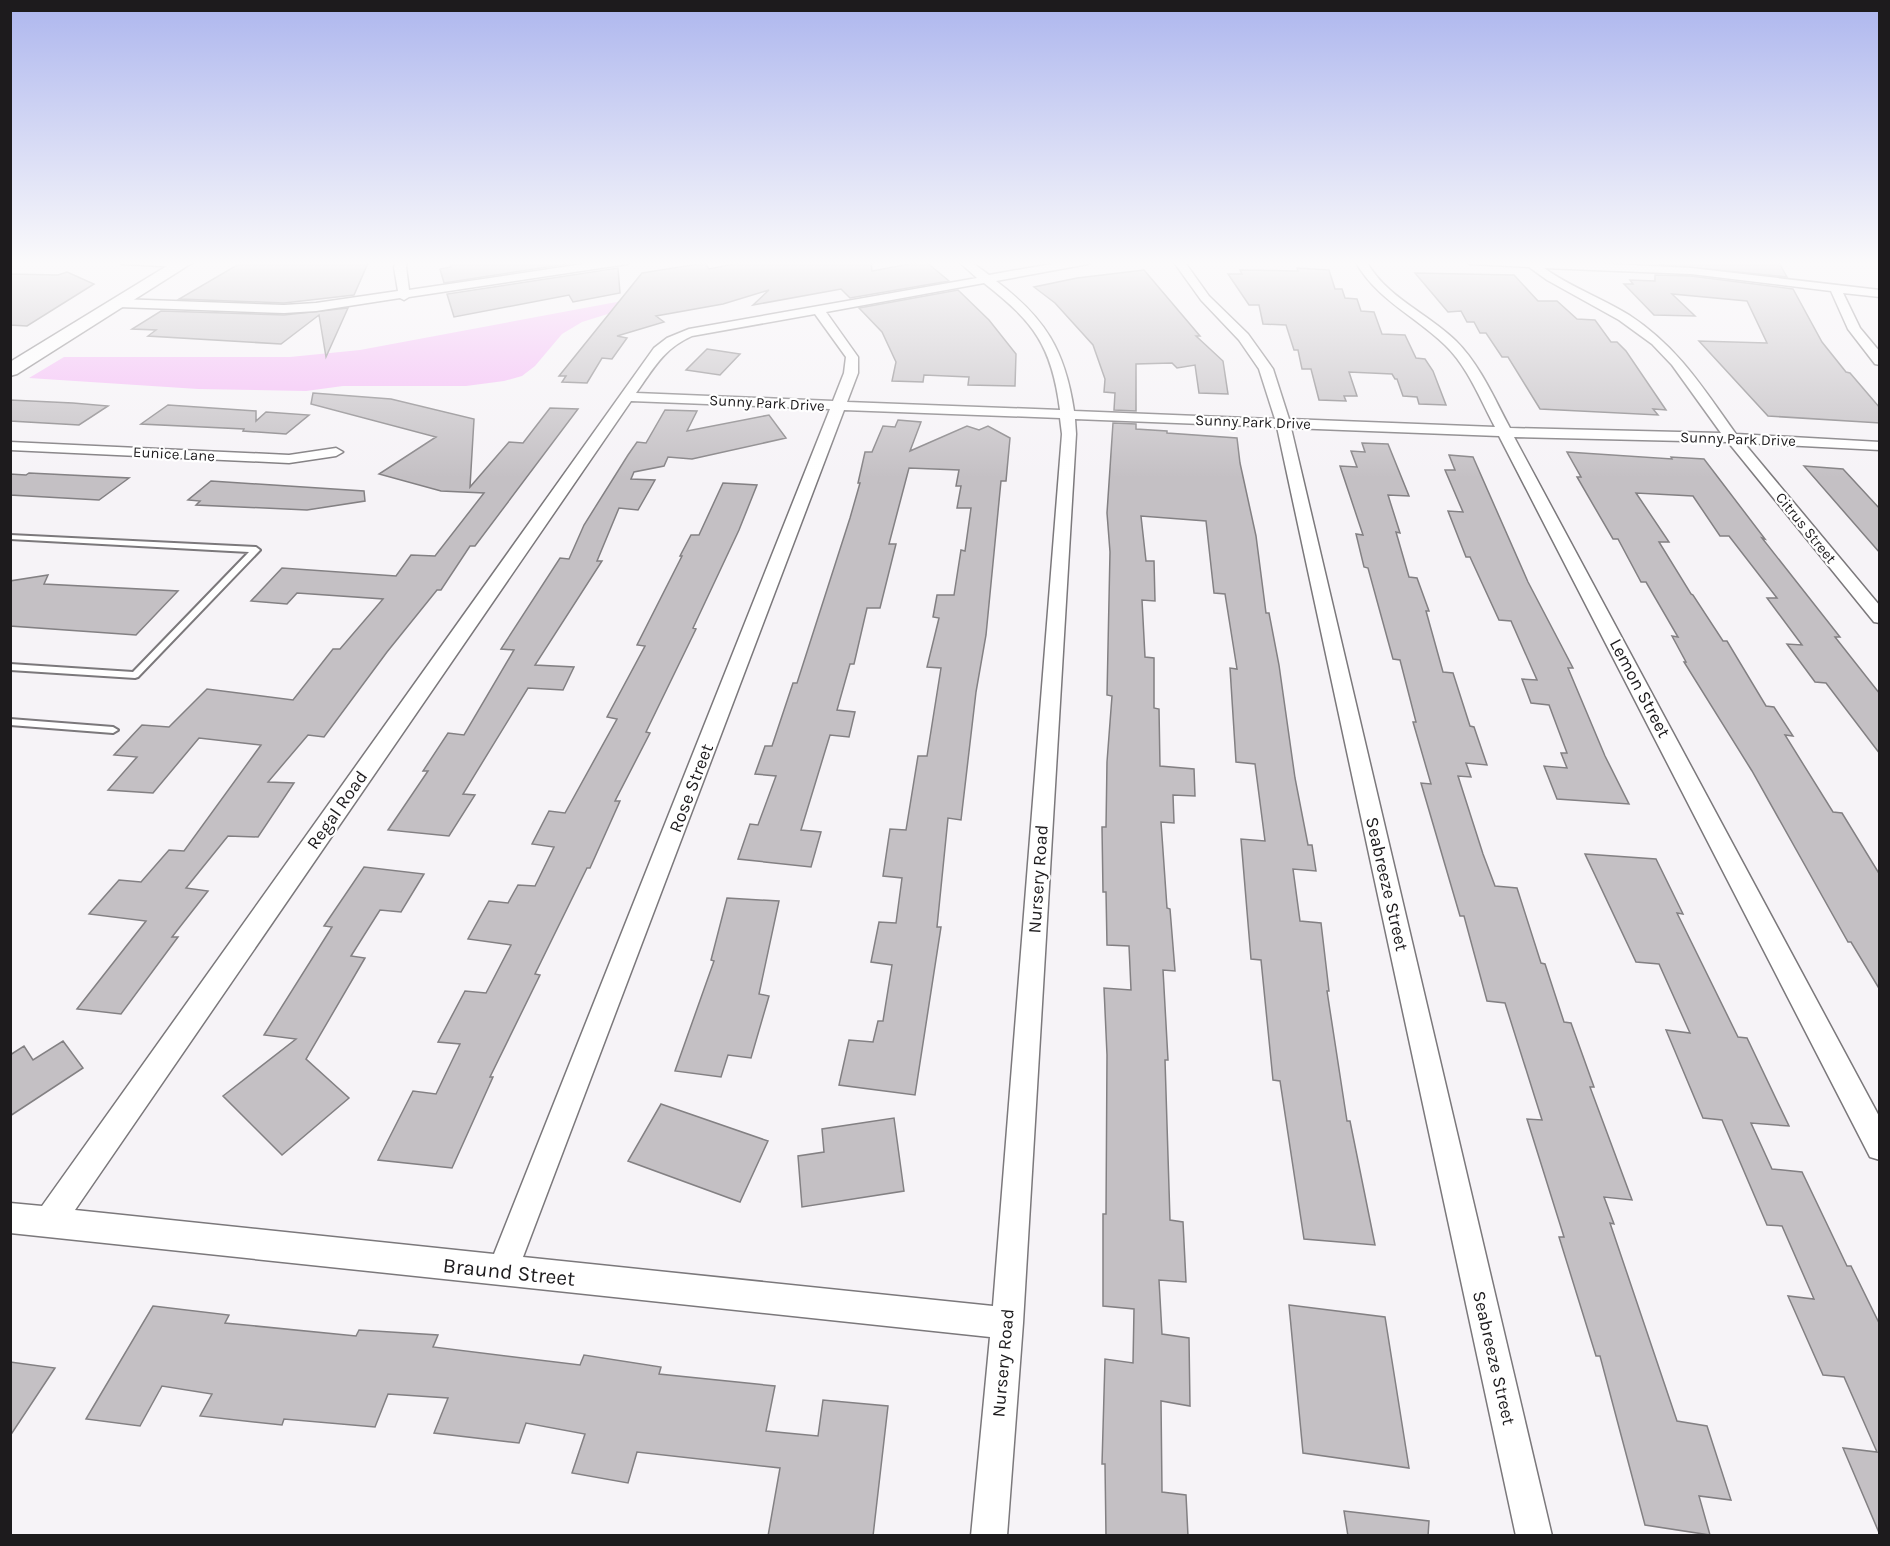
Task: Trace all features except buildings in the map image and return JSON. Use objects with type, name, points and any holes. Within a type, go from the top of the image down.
[{"type":"main road","points":[[10,370],[70,333]]},
{"type":"street","name":"Regal Road","points":[[48,1223],[658,351],[671,341],[689,333]]},
{"type":"street","name":"Rose Street","points":[[502,1271],[840,406],[851,373],[852,357],[835,333]]},
{"type":"street","name":"Nursery Road","points":[[989,1536],[1007,1323],[1069,446],[1068,414],[1060,373],[1042,333]]},
{"type":"street","name":"Seabreeze Street","points":[[1240,333],[1266,369],[1282,423],[1534,1536]]},
{"type":"street","name":"Lemon Street","points":[[1440,333],[1448,339],[1472,370],[1506,432],[1880,1147]]},
{"type":"street","name":"Citrus Street","points":[[1645,333],[1677,362],[1732,438],[1880,618]]},
{"type":"street","points":[[1857,333],[1880,361]]},
{"type":"street","name":"Sunny Park Drive","points":[[626,397],[1506,432],[1732,438],[1880,446]]},
{"type":"street","name":"Eunice Lane","points":[[10,446],[289,459],[336,452]]},
{"type":"street","name":"Braund Street","points":[[10,1218],[1007,1323]]},
{"type":"lane","points":[[10,537],[256,550],[135,675],[10,667]]},
{"type":"lane","points":[[10,722],[113,730]]},
{"type":"shaded area","points":[[450,333],[563,333],[535,366],[522,376],[466,386],[343,386],[306,391],[198,389],[29,378],[64,357],[290,357],[360,350]]}]
